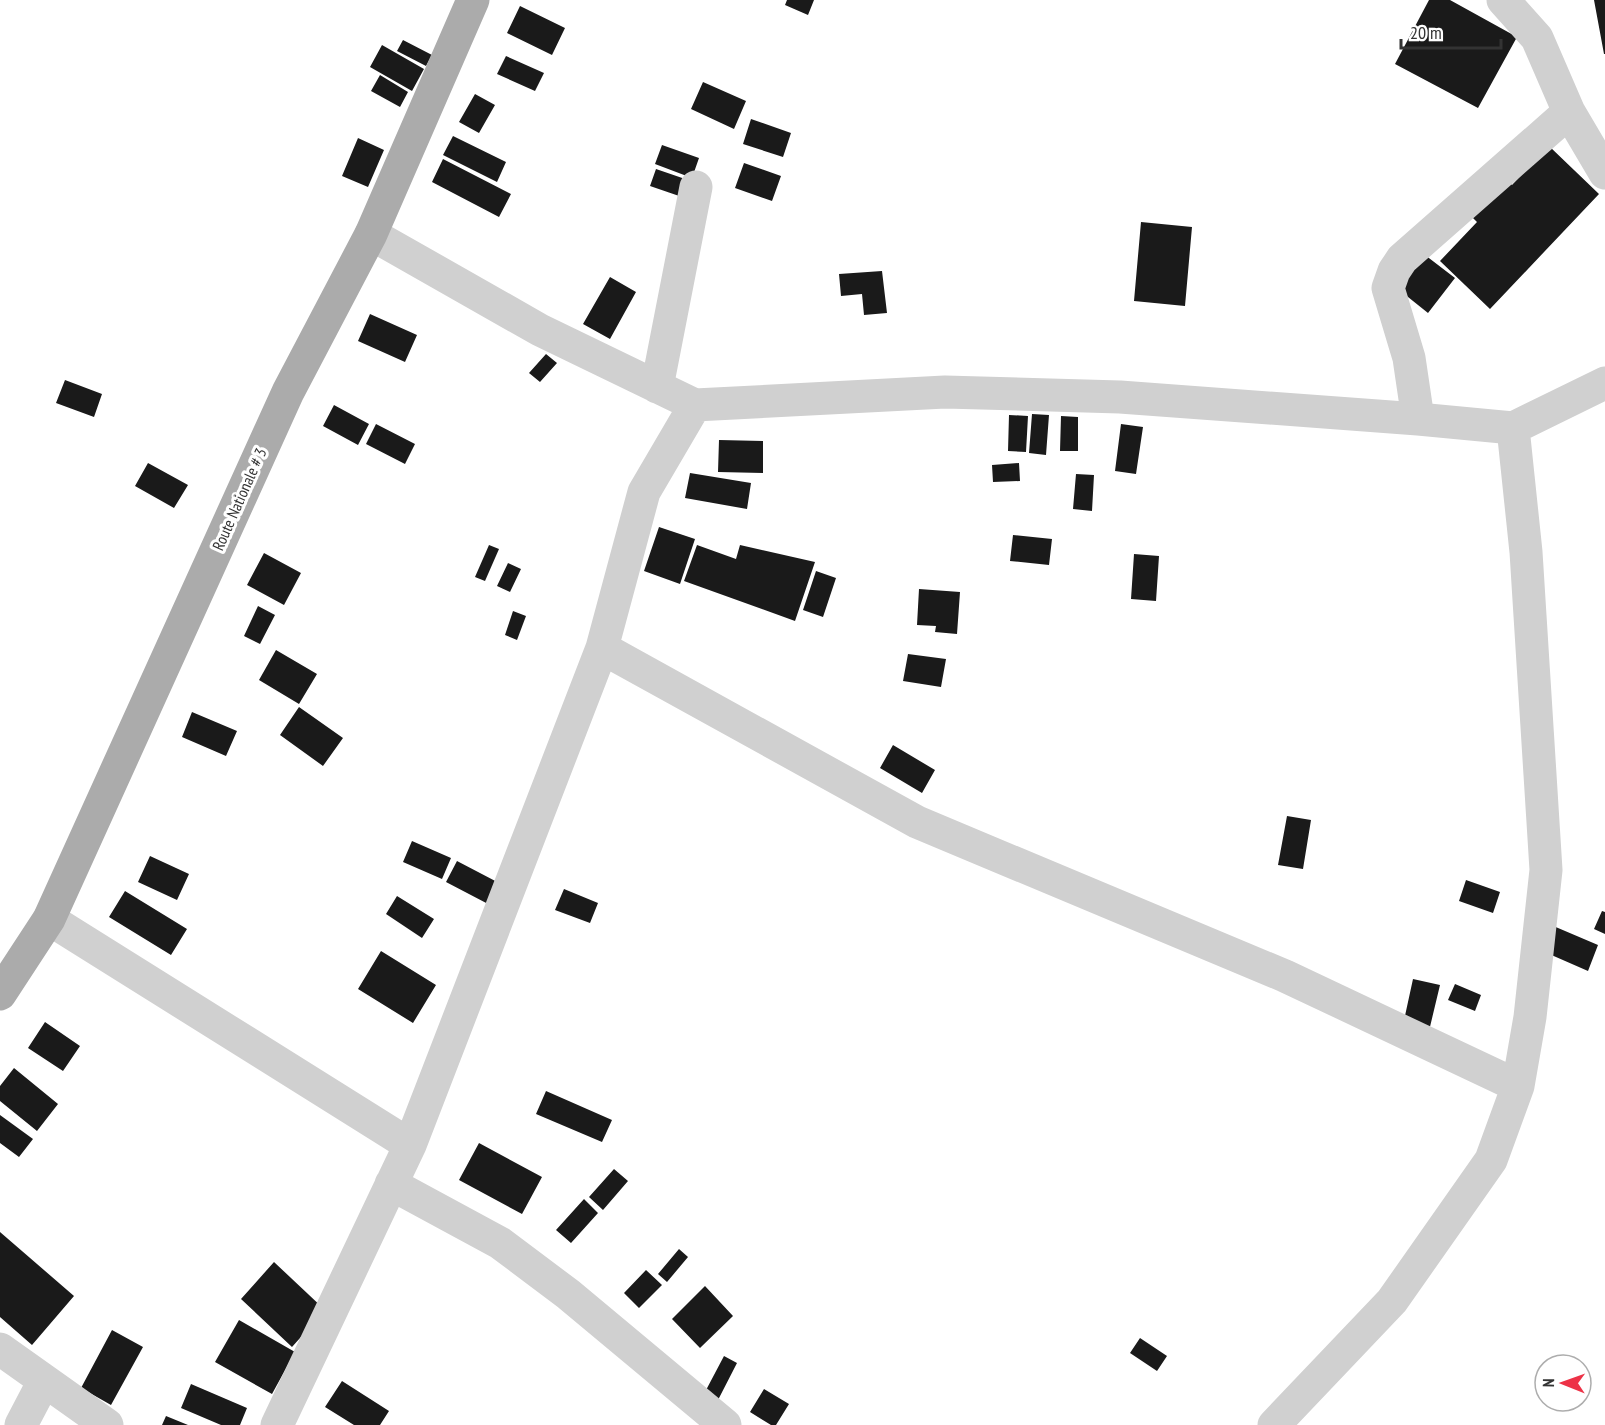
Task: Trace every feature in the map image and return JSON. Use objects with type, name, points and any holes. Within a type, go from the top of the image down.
[{"type":"main road","name":"Route Nationale # 3","points":[[0,994],[49,919],[288,392],[371,234],[473,0]]},
{"type":"street","points":[[1503,0],[1537,38],[1569,112],[1605,172]]},
{"type":"street","points":[[1418,419],[1409,358],[1388,288],[1394,271],[1402,259],[1569,112]]},
{"type":"street","points":[[657,387],[696,187]]},
{"type":"street","points":[[371,234],[540,330],[695,405],[945,392],[1120,397],[1513,428],[1605,383]]},
{"type":"street","points":[[277,1425],[410,1144],[602,648],[644,492],[695,405]]},
{"type":"street","points":[[1274,1425],[1392,1301],[1491,1160],[1518,1086],[1530,1017],[1546,870],[1526,552],[1513,428]]},
{"type":"street","points":[[602,648],[917,822],[1285,976],[1518,1086]]},
{"type":"street","points":[[49,919],[410,1144]]},
{"type":"street","points":[[391,1184],[500,1243],[568,1294],[725,1425]]},
{"type":"street","points":[[0,1349],[107,1425]]},
{"type":"street","points":[[21,1425],[44,1381]]},
{"type":"building","points":[[787,0],[814,0],[808,15],[785,5]]},
{"type":"building","points":[[1429,0],[1450,0],[1517,37],[1478,108],[1395,64]]},
{"type":"building","points":[[1594,0],[1605,0],[1605,54],[1604,54]]},
{"type":"building","points":[[520,6],[565,28],[552,55],[507,33]]},
{"type":"building","points":[[403,40],[432,55],[426,66],[397,51]]},
{"type":"building","points":[[382,45],[424,69],[412,91],[370,67]]},
{"type":"building","points":[[506,56],[544,73],[535,91],[497,74]]},
{"type":"building","points":[[380,75],[408,92],[400,107],[371,91]]},
{"type":"building","points":[[703,82],[746,101],[734,129],[691,109]]},
{"type":"building","points":[[475,94],[495,105],[479,133],[459,122]]},
{"type":"building","points":[[751,119],[791,133],[783,157],[743,144]]},
{"type":"building","points":[[453,136],[506,162],[497,182],[443,155]]},
{"type":"building","points":[[358,138],[384,150],[368,187],[342,176]]},
{"type":"building","points":[[662,145],[699,158],[692,178],[655,164]]},
{"type":"building","points":[[1549,146],[1599,194],[1490,309],[1440,261],[1477,222],[1464,209],[1502,173],[1512,185]]},
{"type":"building","points":[[443,159],[511,194],[499,217],[432,182]]},
{"type":"building","points":[[744,163],[781,176],[772,201],[735,188]]},
{"type":"building","points":[[656,169],[691,181],[685,198],[650,186]]},
{"type":"building","points":[[1141,222],[1192,227],[1185,306],[1134,301]]},
{"type":"building","points":[[1425,255],[1455,278],[1428,313],[1398,289]]},
{"type":"building","points":[[882,271],[887,313],[864,315],[862,294],[841,296],[839,274]]},
{"type":"building","points":[[610,277],[636,292],[610,339],[583,324]]},
{"type":"building","points":[[370,314],[417,335],[405,362],[358,341]]},
{"type":"building","points":[[546,354],[557,363],[540,382],[529,373]]},
{"type":"building","points":[[65,380],[102,394],[94,417],[56,403]]},
{"type":"building","points":[[334,405],[369,424],[358,445],[323,426]]},
{"type":"building","points":[[1032,414],[1049,415],[1046,455],[1029,453]]},
{"type":"building","points":[[1009,415],[1028,416],[1026,452],[1008,451]]},
{"type":"building","points":[[1061,416],[1078,417],[1078,451],[1060,451]]},
{"type":"building","points":[[376,424],[415,444],[405,464],[366,444]]},
{"type":"building","points":[[1121,424],[1143,427],[1136,474],[1115,471]]},
{"type":"building","points":[[719,440],[763,441],[763,473],[718,472]]},
{"type":"building","points":[[148,463],[188,485],[174,508],[135,486]]},
{"type":"building","points":[[1019,463],[1020,481],[993,482],[992,465]]},
{"type":"building","points":[[690,473],[751,483],[747,509],[685,498]]},
{"type":"building","points":[[1076,474],[1094,475],[1092,511],[1073,509]]},
{"type":"building","points":[[659,527],[695,539],[680,584],[644,571]]},
{"type":"building","points":[[1013,535],[1052,539],[1049,565],[1010,561]]},
{"type":"building","points":[[489,545],[499,549],[485,581],[475,577]]},
{"type":"building","points":[[697,545],[736,559],[740,545],[815,562],[795,621],[684,581]]},
{"type":"building","points":[[264,553],[301,573],[284,605],[247,585]]},
{"type":"building","points":[[1134,554],[1159,556],[1156,601],[1131,599]]},
{"type":"building","points":[[508,563],[521,569],[510,592],[497,586]]},
{"type":"building","points":[[816,571],[836,578],[823,617],[803,610]]},
{"type":"building","points":[[919,589],[960,592],[957,634],[935,632],[936,626],[917,625]]},
{"type":"building","points":[[258,606],[275,615],[260,644],[244,636]]},
{"type":"building","points":[[513,611],[526,616],[517,640],[505,635]]},
{"type":"building","points":[[276,650],[317,674],[299,704],[259,680]]},
{"type":"building","points":[[908,654],[946,659],[941,687],[903,681]]},
{"type":"building","points":[[299,707],[343,738],[323,766],[280,735]]},
{"type":"building","points":[[192,712],[237,731],[226,756],[182,737]]},
{"type":"building","points":[[893,745],[935,770],[922,793],[880,768]]},
{"type":"building","points":[[1287,816],[1311,820],[1303,869],[1278,865]]},
{"type":"building","points":[[412,841],[451,858],[442,879],[403,862]]},
{"type":"building","points":[[150,856],[189,874],[177,900],[138,882]]},
{"type":"building","points":[[457,861],[501,884],[490,905],[446,882]]},
{"type":"building","points":[[1466,880],[1500,892],[1493,913],[1459,901]]},
{"type":"building","points":[[564,889],[598,903],[590,923],[555,910]]},
{"type":"building","points":[[125,891],[187,929],[171,955],[109,917]]},
{"type":"building","points":[[397,896],[434,919],[422,938],[386,914]]},
{"type":"building","points":[[1602,911],[1605,912],[1605,934],[1594,929]]},
{"type":"building","points":[[1551,925],[1598,945],[1588,971],[1540,950]]},
{"type":"building","points":[[381,951],[436,985],[413,1023],[358,989]]},
{"type":"building","points":[[1413,979],[1440,985],[1429,1031],[1403,1025]]},
{"type":"building","points":[[1455,984],[1481,995],[1475,1011],[1448,1000]]},
{"type":"building","points":[[45,1022],[80,1046],[63,1071],[28,1048]]},
{"type":"building","points":[[14,1068],[58,1104],[37,1131],[0,1101],[0,1086]]},
{"type":"building","points":[[546,1091],[612,1120],[602,1142],[536,1114]]},
{"type":"building","points":[[0,1115],[33,1139],[19,1157],[0,1143]]},
{"type":"building","points":[[479,1143],[542,1177],[522,1214],[459,1180]]},
{"type":"building","points":[[614,1169],[628,1181],[603,1210],[589,1197]]},
{"type":"building","points":[[584,1199],[598,1213],[571,1243],[556,1230]]},
{"type":"building","points":[[0,1232],[74,1296],[32,1345],[0,1317]]},
{"type":"building","points":[[679,1249],[688,1257],[667,1282],[658,1274]]},
{"type":"building","points":[[274,1262],[325,1310],[292,1347],[241,1299]]},
{"type":"building","points":[[646,1270],[662,1285],[639,1308],[624,1293]]},
{"type":"building","points":[[705,1286],[733,1316],[700,1348],[672,1319]]},
{"type":"building","points":[[239,1320],[295,1352],[272,1394],[215,1362]]},
{"type":"building","points":[[112,1330],[143,1347],[111,1405],[81,1388]]},
{"type":"building","points":[[1140,1338],[1167,1356],[1157,1371],[1130,1353]]},
{"type":"building","points":[[724,1356],[737,1363],[718,1400],[705,1392]]},
{"type":"building","points":[[342,1381],[389,1411],[380,1425],[354,1425],[325,1407]]},
{"type":"building","points":[[191,1384],[247,1408],[240,1425],[221,1425],[181,1408]]},
{"type":"building","points":[[764,1389],[789,1404],[776,1425],[771,1425],[750,1412]]},
{"type":"building","points":[[166,1416],[188,1425],[162,1425]]}]
